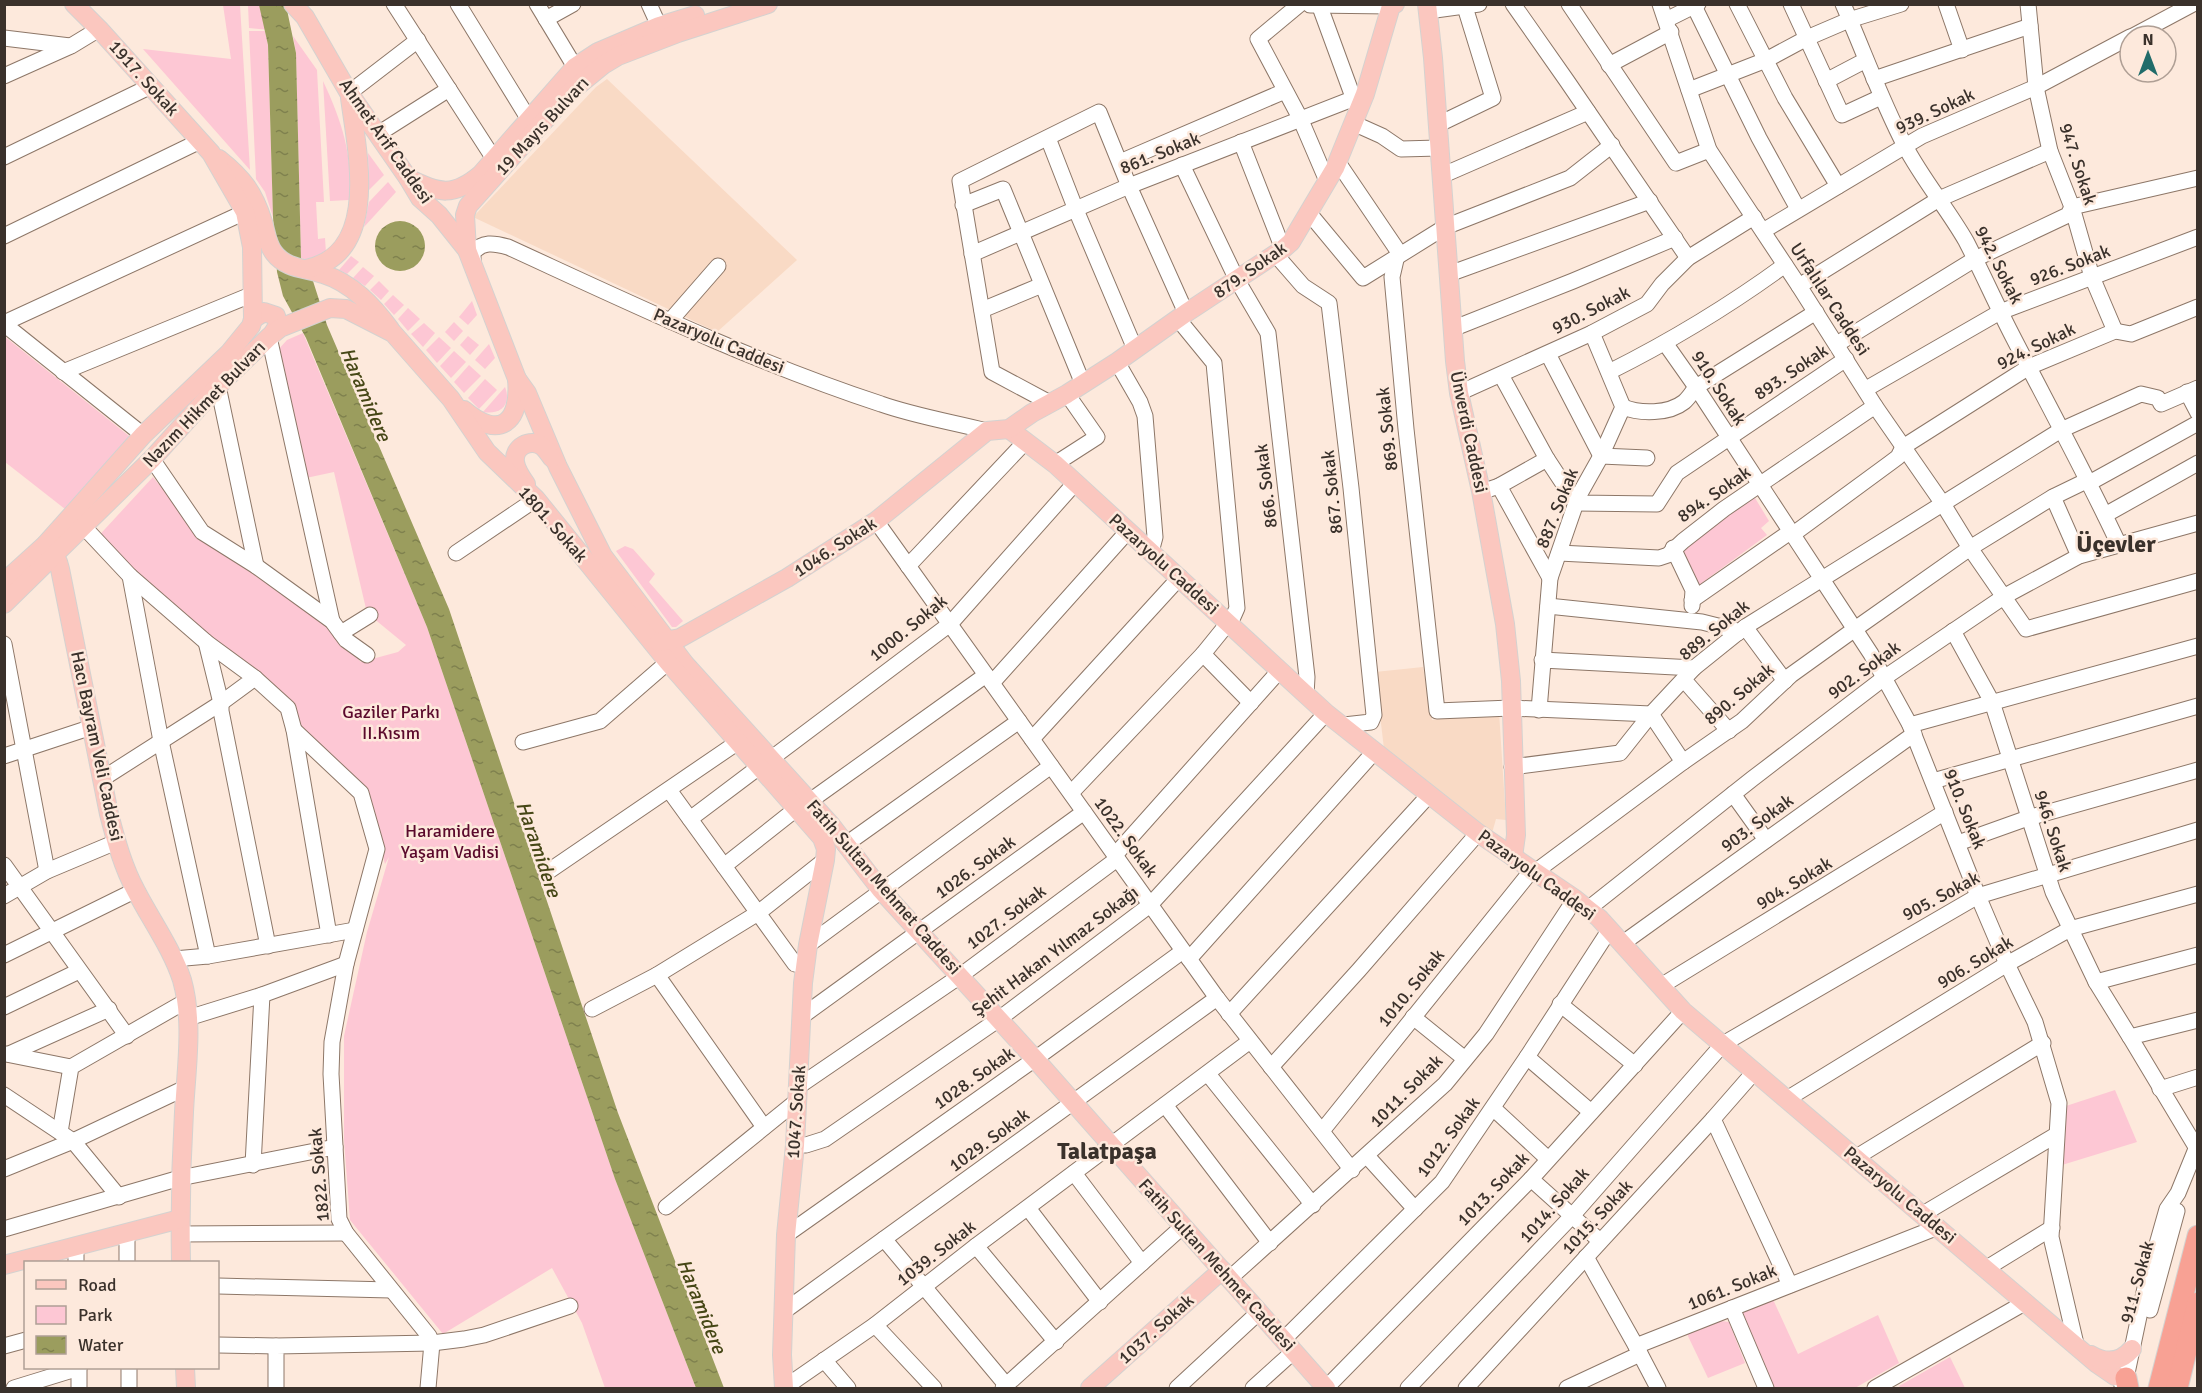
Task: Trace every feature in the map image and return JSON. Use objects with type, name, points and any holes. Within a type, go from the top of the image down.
[{"type":"highway","points":[[2159,1389],[2198,1236]]},
{"type":"highway","points":[[2177,1389],[2198,1303]]},
{"type":"main road","name":"1917. Sokak","points":[[74,4],[206,147],[237,174],[253,194],[273,252],[288,264],[304,270]]},
{"type":"main road","name":"Ahmet Arif Caddesi","points":[[293,4],[305,17],[349,93],[420,198],[439,215],[470,258],[516,379]]},
{"type":"main road","name":"19 Mayıs Bulvarı","points":[[408,178],[433,188],[455,191],[472,181],[494,159],[575,67],[598,52],[659,26],[728,4]]},
{"type":"main road","name":"19 Mayıs Bulvarı","points":[[470,258],[465,215],[468,206],[549,114],[586,78],[603,65],[627,53],[678,33],[768,4]]},
{"type":"main road","name":"879. Sokak","points":[[987,431],[1009,429],[1068,394],[1291,242],[1310,213],[1337,162],[1353,123],[1359,95],[1393,5]]},
{"type":"main road","name":"Ünverdi Caddesi","points":[[1428,8],[1452,329],[1459,393],[1482,491],[1505,624],[1511,681],[1516,835],[1513,857]]},
{"type":"main road","points":[[304,270],[323,264],[333,257],[347,242],[355,219],[360,174],[349,93]]},
{"type":"main road","name":"1917. Sokak","points":[[206,147],[245,212],[252,247],[253,319]]},
{"type":"main road","points":[[304,270],[323,274],[356,292],[375,309],[393,333]]},
{"type":"main road","name":"Nazım Hikmet Bulvarı","points":[[4,582],[84,527],[152,459],[218,386],[271,335],[330,308],[359,314],[393,333],[451,399]]},
{"type":"main road","points":[[253,319],[264,312],[276,316],[278,325],[271,335]]},
{"type":"main road","name":"Nazım Hikmet Bulvarı","points":[[4,604],[50,551],[143,435],[229,353],[251,326],[253,319]]},
{"type":"main road","points":[[451,399],[477,422],[495,425],[503,423],[510,420],[516,407],[516,379]]},
{"type":"main road","name":"Fatih Sultan Mehmet Caddesi","points":[[516,379],[527,393],[558,466],[603,556],[661,648],[738,742],[766,763]]},
{"type":"main road","name":"1801. Sokak","points":[[451,399],[488,452],[536,499],[661,648]]},
{"type":"main road","name":"Pazaryolu Caddesi","points":[[1009,429],[1055,464],[1326,713],[1478,833],[1582,904],[1610,928],[1683,1011],[2106,1371],[2115,1376],[2121,1386]]},
{"type":"main road","name":"1046. Sokak","points":[[661,648],[777,584],[876,521],[987,431]]},
{"type":"main road","points":[[536,499],[515,465],[518,450],[522,446],[535,443],[548,452],[558,466]]},
{"type":"main road","name":"Hacı Bayram Veli Caddesi","points":[[50,551],[60,569],[116,842],[136,890],[174,959],[182,981],[187,1010],[180,1178],[181,1261]]},
{"type":"main road","name":"Fatih Sultan Mehmet Caddesi","points":[[661,648],[685,664],[803,805],[845,845],[881,890],[1035,1059],[1326,1388]]},
{"type":"main road","name":"Fatih Sultan Mehmet Caddesi","points":[[803,805],[822,838]]},
{"type":"main road","name":"1047. Sokak","points":[[784,1388],[783,1312],[786,1235],[799,1093],[801,1017],[808,945],[825,860],[826,849],[822,838]]},
{"type":"main road","points":[[28,1261],[76,1255],[127,1234],[180,1227]]},
{"type":"main road","points":[[4,1264],[24,1262]]},
{"type":"main road","name":"1037. Sokak","points":[[1090,1389],[1226,1275]]},
{"type":"main road","points":[[2081,1348],[2096,1358],[2115,1361],[2123,1358],[2132,1349]]},
{"type":"main road","points":[[185,1369],[186,1389]]},
{"type":"street","points":[[394,4],[494,159]]},
{"type":"street","points":[[458,4],[528,118]]},
{"type":"street","points":[[537,4],[575,67]]},
{"type":"street","points":[[546,19],[573,4]]},
{"type":"street","points":[[649,4],[659,26]]},
{"type":"street","points":[[1513,4],[1688,258]]},
{"type":"street","name":"Urfalılar Caddesi","points":[[1660,4],[1709,150],[1837,344],[1875,406],[2026,629],[2198,581]]},
{"type":"street","points":[[1737,4],[1806,136],[1838,186]]},
{"type":"street","points":[[1791,4],[1842,115],[1881,97]]},
{"type":"street","name":"942. Sokak","points":[[1843,4],[1881,97],[1905,145],[1932,192],[1951,215],[1975,259],[2119,545]]},
{"type":"street","points":[[1689,90],[1766,60],[1807,38],[1850,20],[1901,4]]},
{"type":"street","points":[[1946,4],[1962,50]]},
{"type":"street","name":"947. Sokak","points":[[2028,4],[2036,87],[2050,151],[2072,207],[2092,277],[2115,331]]},
{"type":"street","name":"939. Sokak","points":[[2155,24],[2193,4]]},
{"type":"street","points":[[1327,181],[1299,118],[1258,39],[1308,5],[1393,5]]},
{"type":"street","points":[[1308,5],[1359,95]]},
{"type":"street","points":[[1609,65],[1669,26],[1696,5],[1759,138],[1798,209]]},
{"type":"street","points":[[1428,8],[1472,6],[1493,98],[1437,125]]},
{"type":"street","points":[[1572,6],[1676,163],[1709,150]]},
{"type":"street","points":[[1874,80],[2030,26]]},
{"type":"street","points":[[4,76],[71,46],[99,29]]},
{"type":"street","points":[[4,38],[71,46]]},
{"type":"street","points":[[349,93],[418,40]]},
{"type":"street","name":"939. Sokak","points":[[1762,231],[1905,145],[2036,87],[2118,44]]},
{"type":"street","points":[[1826,81],[1866,60]]},
{"type":"street","points":[[4,157],[152,86]]},
{"type":"street","points":[[378,134],[449,89]]},
{"type":"street","points":[[1120,162],[1285,91]]},
{"type":"street","name":"861. Sokak","points":[[972,254],[1129,186],[1359,95]]},
{"type":"street","points":[[1441,176],[1588,111]]},
{"type":"street","points":[[1050,403],[992,372],[960,181],[1099,112],[1182,316],[1214,363],[1238,595],[1237,608],[1203,654],[1071,793]]},
{"type":"street","points":[[1353,123],[1382,136],[1401,149],[1439,148]]},
{"type":"street","points":[[1048,138],[1135,350]]},
{"type":"street","points":[[1241,142],[1279,252]]},
{"type":"street","points":[[1310,213],[1363,278],[1445,227],[1570,178],[1612,145]]},
{"type":"street","points":[[4,236],[206,147]]},
{"type":"street","points":[[1799,286],[1939,198],[2050,151]]},
{"type":"street","name":"869. Sokak","points":[[1337,162],[1398,251],[1392,277],[1437,711],[1511,708]]},
{"type":"street","name":"866. Sokak","points":[[1182,165],[1237,280],[1268,333],[1304,654],[1306,695]]},
{"type":"street","points":[[1837,344],[1975,259],[2068,215],[2072,207],[2198,178]]},
{"type":"street","points":[[963,205],[1003,189],[1083,384]]},
{"type":"street","points":[[1449,274],[1650,201]]},
{"type":"street","points":[[143,435],[4,323],[245,212]]},
{"type":"street","name":"930. Sokak","points":[[1459,393],[1548,354],[1647,304],[1662,284],[1688,258],[1754,217]]},
{"type":"street","name":"926. Sokak","points":[[1866,389],[2000,312],[2198,237]]},
{"type":"street","points":[[1452,329],[1675,238]]},
{"type":"street","name":"Pazaryolu Caddesi","points":[[470,258],[479,246],[486,243],[508,246],[670,321],[794,373],[881,404],[987,431]]},
{"type":"street","name":"867. Sokak","points":[[1279,252],[1303,286],[1329,303],[1352,488],[1374,715],[1371,722],[1344,725]]},
{"type":"street","points":[[1609,372],[1665,344],[1785,265]]},
{"type":"street","points":[[670,321],[718,266]]},
{"type":"street","points":[[982,310],[1042,285]]},
{"type":"street","points":[[63,372],[253,294]]},
{"type":"street","name":"924. Sokak","points":[[1692,600],[1791,534],[1890,463],[1898,457],[1903,447],[2029,367],[2115,331],[2131,334],[2198,308]]},
{"type":"street","points":[[1592,333],[1623,407],[1633,411],[1671,408],[1685,401],[1696,387],[1816,312]]},
{"type":"street","points":[[271,335],[336,627]]},
{"type":"street","name":"910. Sokak","points":[[1665,344],[1696,387],[1855,629],[1884,678],[1912,730],[1978,896],[2007,964],[2036,1022],[2060,1103],[2056,1135],[2051,1237],[2081,1348]]},
{"type":"street","points":[[1548,354],[1601,456],[1647,458]]},
{"type":"street","name":"893. Sokak","points":[[1576,503],[1657,504],[1677,473],[1846,359]]},
{"type":"street","points":[[1117,362],[1140,402],[1145,416],[1155,537],[1151,552]]},
{"type":"street","points":[[1501,375],[1546,459],[1576,503]]},
{"type":"street","points":[[218,386],[256,566]]},
{"type":"street","points":[[2192,390],[2198,413]]},
{"type":"street","name":"889. Sokak","points":[[1512,767],[1620,753],[1651,714],[1689,674],[1742,630],[1821,578],[2061,429],[2141,394],[2158,398],[2162,404],[2192,390]]},
{"type":"street","points":[[1055,464],[1096,437],[1068,394]]},
{"type":"street","name":"894. Sokak","points":[[1559,553],[1659,558],[1668,555],[1673,548],[1724,509],[1875,406]]},
{"type":"street","name":"887. Sokak","points":[[1539,710],[1550,578],[1576,503],[1623,407]]},
{"type":"street","name":"890. Sokak","points":[[1533,871],[1729,731],[1785,681],[1970,548],[2053,497],[2086,481],[2091,482],[2198,423]]},
{"type":"street","points":[[908,566],[1026,441]]},
{"type":"street","points":[[152,459],[202,532],[256,566],[336,627],[346,640],[367,655]]},
{"type":"street","points":[[1482,491],[1499,486],[1546,459]]},
{"type":"street","points":[[2105,515],[2198,463]]},
{"type":"street","name":"1000. Sokak","points":[[690,819],[950,624],[1075,483]]},
{"type":"street","points":[[1499,486],[1550,578]]},
{"type":"street","points":[[2053,497],[2079,556]]},
{"type":"street","points":[[456,553],[536,499]]},
{"type":"street","name":"1022. Sokak","points":[[876,521],[1217,998],[1352,1170]]},
{"type":"street","name":"902. Sokak","points":[[1582,904],[1733,794],[1884,678],[2005,596],[2079,556],[2198,523]]},
{"type":"street","points":[[84,527],[130,576],[206,642],[255,678],[288,708],[294,730],[328,935]]},
{"type":"street","points":[[724,866],[803,805],[989,679],[1128,531]]},
{"type":"street","points":[[1673,548],[1693,590],[1693,621]]},
{"type":"street","points":[[130,576],[162,741],[208,956]]},
{"type":"street","points":[[1032,739],[1180,577]]},
{"type":"street","points":[[1548,606],[1693,621],[1742,630],[1785,681]]},
{"type":"street","points":[[336,627],[369,615]]},
{"type":"street","name":"946. Sokak","points":[[1953,631],[1992,702],[2046,874],[2070,929],[2096,982],[2197,1146]]},
{"type":"street","points":[[206,642],[221,702],[268,946]]},
{"type":"street","points":[[4,644],[47,871]]},
{"type":"street","name":"903. Sokak","points":[[1623,943],[1766,840],[1912,730],[1992,702],[2198,646]]},
{"type":"street","name":"1046. Sokak","points":[[523,742],[600,722],[661,648]]},
{"type":"street","points":[[1203,654],[1251,702]]},
{"type":"street","points":[[1542,660],[1689,674],[1729,731]]},
{"type":"street","name":"1027. Sokak","points":[[666,1207],[764,1128],[799,1093],[960,976],[1116,857],[1280,670]]},
{"type":"street","points":[[102,779],[255,678]]},
{"type":"street","points":[[1933,781],[2198,706]]},
{"type":"street","points":[[1511,708],[1651,714],[1683,762]]},
{"type":"street","name":"Şehit Hakan Yılmaz Sokağı","points":[[795,1145],[806,1145],[825,1139],[999,1019],[1150,905],[1326,713]]},
{"type":"street","points":[[845,845],[1019,722]]},
{"type":"street","points":[[4,756],[92,728]]},
{"type":"street","name":"1822. Sokak","points":[[294,730],[362,793],[377,849],[346,964],[332,1042],[331,1074],[339,1219],[346,1233],[432,1342]]},
{"type":"street","points":[[546,873],[738,742]]},
{"type":"street","name":"1028. Sokak","points":[[786,1235],[1186,955],[1375,751]]},
{"type":"street","points":[[808,945],[1051,766]]},
{"type":"street","points":[[1958,843],[2028,818],[2198,770]]},
{"type":"street","points":[[669,790],[795,964],[805,965]]},
{"type":"street","points":[[1733,794],[1766,840]]},
{"type":"street","points":[[1229,1014],[1429,795]]},
{"type":"street","name":"1026. Sokak","points":[[801,1017],[1084,812]]},
{"type":"street","name":"904. Sokak","points":[[1661,987],[1945,812]]},
{"type":"street","name":"905. Sokak","points":[[1723,1044],[1978,896],[2198,830]]},
{"type":"street","points":[[1271,1067],[1478,833]]},
{"type":"street","points":[[4,896],[47,871],[116,842]]},
{"type":"street","points":[[592,1009],[657,975],[758,913],[825,860]]},
{"type":"street","points":[[4,865],[127,1036]]},
{"type":"street","name":"1010. Sokak","points":[[1322,1131],[1533,871]]},
{"type":"street","points":[[4,955],[136,890]]},
{"type":"street","name":"906. Sokak","points":[[1787,1099],[2007,964],[2070,929],[2198,894]]},
{"type":"street","name":"1011. Sokak","points":[[1226,1275],[1270,1243],[1445,1084],[1486,1034],[1582,904]]},
{"type":"street","name":"1012. Sokak","points":[[1254,1389],[1288,1346],[1442,1182],[1527,1057],[1610,928]]},
{"type":"street","points":[[174,959],[208,956],[355,930]]},
{"type":"street","points":[[2096,982],[2198,955]]},
{"type":"street","points":[[7,1054],[71,1067],[127,1036],[187,1010],[262,995],[346,964]]},
{"type":"street","points":[[4,1007],[79,970]]},
{"type":"street","points":[[657,975],[764,1128]]},
{"type":"street","points":[[253,1165],[262,995]]},
{"type":"street","name":"1029. Sokak","points":[[783,1312],[1217,998]]},
{"type":"street","points":[[1560,1004],[1635,1065]]},
{"type":"street","points":[[7,1054],[109,1009]]},
{"type":"street","name":"1013. Sokak","points":[[1326,1388],[1531,1179],[1683,1011]]},
{"type":"street","points":[[1413,1017],[1465,1059]]},
{"type":"street","points":[[2130,1037],[2198,1020]]},
{"type":"street","name":"1039. Sokak","points":[[784,1388],[875,1325],[976,1246],[1250,1041]]},
{"type":"street","points":[[1855,1158],[2043,1043]]},
{"type":"street","name":"1014. Sokak","points":[[1408,1389],[1572,1216],[1723,1044]]},
{"type":"street","points":[[1527,1057],[1591,1112]]},
{"type":"street","points":[[60,1132],[71,1067]]},
{"type":"street","name":"1015. Sokak","points":[[1466,1389],[1755,1071]]},
{"type":"street","points":[[1208,1074],[1313,1205]]},
{"type":"street","points":[[2160,1089],[2198,1077]]},
{"type":"street","points":[[4,1169],[73,1141],[185,1088]]},
{"type":"street","points":[[4,1095],[73,1141],[119,1197]]},
{"type":"street","points":[[1165,1105],[1270,1243]]},
{"type":"street","points":[[4,1113],[19,1107]]},
{"type":"street","points":[[1493,1108],[1548,1159]]},
{"type":"street","points":[[1713,1119],[1790,1285]]},
{"type":"street","points":[[1923,1215],[2056,1135]]},
{"type":"street","name":"911. Sokak","points":[[2121,1386],[2167,1209],[2178,1193],[2197,1146]]},
{"type":"street","points":[[4,1229],[180,1178],[335,1147]]},
{"type":"street","points":[[1367,1156],[1415,1209]]},
{"type":"street","points":[[1074,1173],[1142,1263]]},
{"type":"street","points":[[1531,1179],[1600,1241]]},
{"type":"street","name":"911. Sokak","points":[[2121,1386],[2137,1360],[2175,1219],[2178,1193]]},
{"type":"street","points":[[1028,1208],[1100,1302]]},
{"type":"street","points":[[180,1227],[346,1233]]},
{"type":"street","points":[[884,1239],[1005,1387],[1182,1227]]},
{"type":"street","name":"1061. Sokak","points":[[1567,1389],[1638,1350],[1732,1308],[1938,1227]]},
{"type":"street","points":[[1987,1268],[2052,1228]]},
{"type":"street","points":[[127,1234],[127,1261]]},
{"type":"street","points":[[976,1246],[1056,1342]]},
{"type":"street","points":[[1586,1257],[1658,1389]]},
{"type":"street","points":[[219,1286],[391,1290]]},
{"type":"street","points":[[1875,1389],[2026,1302]]},
{"type":"street","points":[[219,1345],[432,1342],[484,1335],[570,1305]]},
{"type":"street","points":[[1732,1308],[1766,1389]]},
{"type":"street","points":[[1177,1389],[1259,1312]]},
{"type":"street","points":[[875,1325],[934,1389]]},
{"type":"street","points":[[4,1346],[24,1341]]},
{"type":"street","points":[[428,1389],[432,1342]]},
{"type":"street","points":[[276,1346],[276,1389]]},
{"type":"street","points":[[824,1360],[848,1389]]},
{"type":"street","points":[[14,1389],[76,1369]]},
{"type":"street","points":[[79,1369],[79,1389]]},
{"type":"street","points":[[129,1369],[129,1389]]},
{"type":"shaded area","points":[[607,79],[797,260],[717,332],[473,217],[596,87]]},
{"type":"shaded area","points":[[1423,667],[1432,720],[1499,712],[1506,820],[1496,819],[1492,833],[1384,749],[1375,672]]},
{"type":"green space","points":[[223,5],[240,5],[250,170],[143,49],[231,59]]},
{"type":"green space","points":[[248,5],[262,5],[290,32],[249,28]]},
{"type":"green space","points":[[249,31],[265,31],[268,45],[273,217],[265,192],[256,179]]},
{"type":"green space","points":[[293,36],[317,70],[324,202],[316,202],[318,239],[325,238],[326,253],[305,260],[301,258],[296,53]]},
{"type":"green space","points":[[323,81],[345,139],[350,169],[349,200],[330,201]]},
{"type":"green space","points":[[368,153],[384,175],[369,190]]},
{"type":"green space","points":[[388,182],[396,192],[364,227],[369,202]]},
{"type":"green space","points":[[351,256],[359,262],[347,274],[339,270]]},
{"type":"green space","points":[[363,267],[374,276],[365,286],[353,278]]},
{"type":"green space","points":[[379,281],[389,291],[381,300],[370,290]]},
{"type":"green space","points":[[393,295],[404,305],[394,315],[384,304]]},
{"type":"green space","points":[[472,301],[477,315],[468,325],[459,317]]},
{"type":"green space","points":[[408,308],[420,319],[408,331],[398,319]]},
{"type":"green space","points":[[454,322],[463,331],[454,341],[445,332]]},
{"type":"green space","points":[[424,323],[435,333],[423,347],[411,334]]},
{"type":"green space","points":[[303,333],[427,627],[615,1179],[696,1388],[605,1388],[582,1323],[552,1268],[443,1334],[350,1220],[344,1140],[344,1036],[367,932],[389,857],[385,864],[364,788],[93,542],[153,477],[205,542],[319,618],[361,662],[398,652],[406,645],[367,613],[334,472],[306,478],[277,351],[287,340]]},
{"type":"green space","points":[[4,336],[134,440],[65,509],[5,462]]},
{"type":"green space","points":[[468,336],[479,345],[470,355],[460,345]]},
{"type":"green space","points":[[439,337],[451,348],[437,363],[426,350]]},
{"type":"green space","points":[[489,344],[495,358],[485,369],[475,360]]},
{"type":"green space","points":[[454,351],[466,362],[451,378],[440,366]]},
{"type":"green space","points":[[469,365],[481,376],[464,393],[454,382]]},
{"type":"green space","points":[[485,379],[497,390],[479,409],[468,398]]},
{"type":"green space","points":[[505,387],[506,404],[495,412],[483,412]]},
{"type":"green space","points":[[1755,498],[1769,521],[1761,528],[1767,535],[1699,585],[1680,547]]},
{"type":"green space","points":[[625,546],[633,549],[655,574],[649,582],[683,621],[676,627],[672,627],[616,551]]},
{"type":"green space","points":[[2115,1090],[2137,1142],[2062,1165],[2066,1106]]},
{"type":"green space","points":[[1771,1295],[1798,1354],[1878,1315],[1899,1363],[1855,1388],[1773,1388],[1741,1319],[1743,1308]]},
{"type":"green space","points":[[1721,1321],[1729,1322],[1745,1363],[1708,1378],[1687,1334]]},
{"type":"green space","points":[[1950,1357],[1965,1388],[1900,1388],[1899,1386]]},
{"type":"water","points":[[259,5],[286,5],[296,53],[301,258],[313,281],[327,325],[449,609],[618,1113],[724,1388],[696,1388],[615,1179],[427,627],[306,338],[283,296],[277,272],[273,217],[268,45]]},
{"type":"water","points":[[400,221],[409,223],[420,232],[425,246],[423,255],[414,266],[400,271],[391,269],[380,260],[375,246],[377,237],[386,226]]},
{"type":"district","name":"Üçevler","points":[[2116,544]]},
{"type":"district","name":"Talatpaşa","points":[[1107,1151]]},
{"type":"water label","name":"Haramidere","points":[[366,394]]},
{"type":"water label","name":"Haramidere","points":[[539,849]]},
{"type":"water label","name":"Haramidere","points":[[702,1306]]},
{"type":"park label","name":"Gaziler Parkı II.Kısım","points":[[391,722]]},
{"type":"park label","name":"Haramidere Yaşam Vadisi","points":[[450,841]]}]
